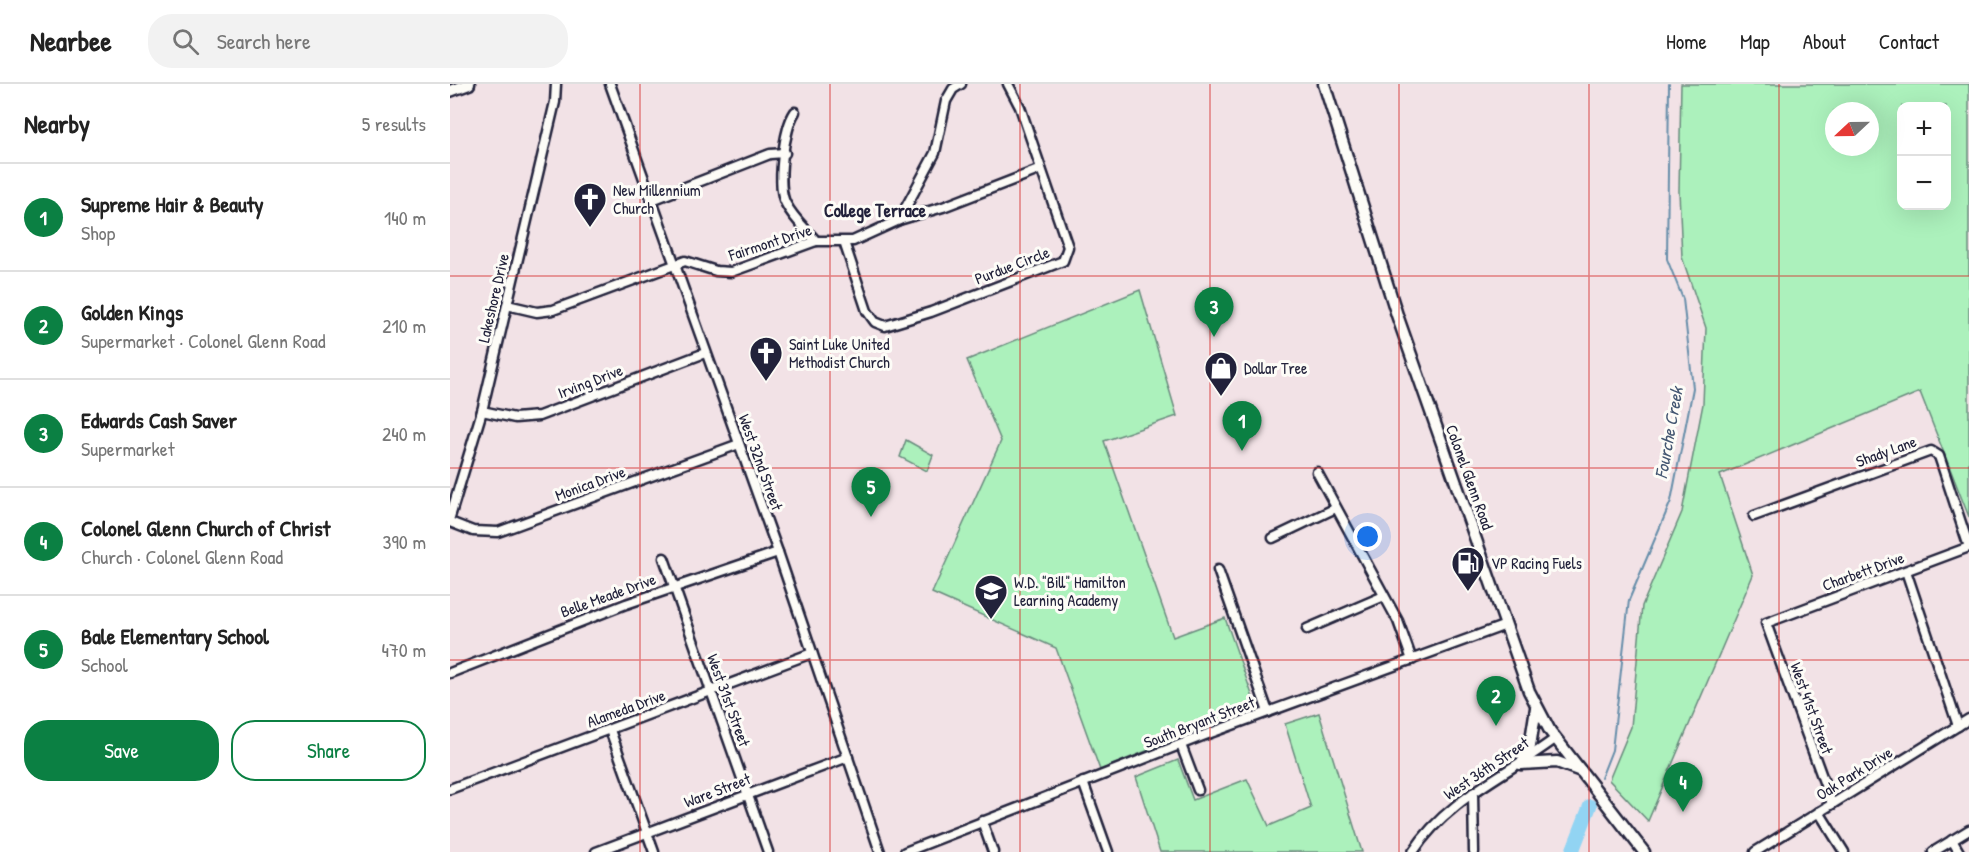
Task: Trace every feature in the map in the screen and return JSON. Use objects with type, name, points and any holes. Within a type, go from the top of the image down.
[{"type":"main road","points":[[450,91],[469,84]]},
{"type":"main road","name":"Colonel Glenn Road","points":[[1324,84],[1397,315],[1536,707],[1556,738],[1644,852]]},
{"type":"main road","points":[[1536,707],[1530,746],[1521,764],[1557,762],[1582,771]]},
{"type":"street","name":"Lakeshore Drive","points":[[450,517],[482,411],[555,102],[556,84]]},
{"type":"street","name":"West 32nd Street","points":[[610,84],[778,552],[880,852]]},
{"type":"street","points":[[899,220],[935,153],[946,101],[953,89],[962,84]]},
{"type":"street","name":"Purdue Circle","points":[[844,242],[871,319],[880,325],[890,326],[1063,261],[1068,247],[1020,107],[1008,84]]},
{"type":"street","points":[[795,112],[789,128],[785,153],[781,182],[782,196],[789,209],[816,242]]},
{"type":"street","points":[[652,200],[770,154],[785,153]]},
{"type":"street","name":"Fairmont Drive","points":[[507,305],[537,312],[553,310],[674,264],[688,261],[716,271],[731,272],[816,242],[844,242],[871,234],[899,220],[943,207],[1041,169]]},
{"type":"street","name":"Irving Drive","points":[[482,411],[515,418],[539,416],[705,352]]},
{"type":"street","name":"Monica Drive","points":[[450,522],[473,531],[498,532],[739,444]]},
{"type":"street","name":"Shady Lane","points":[[1754,516],[1934,451],[1939,456],[1969,547]]},
{"type":"street","points":[[1317,472],[1398,621],[1412,660]]},
{"type":"street","points":[[1273,538],[1336,508]]},
{"type":"street","name":"Charbett Drive","points":[[1766,623],[1969,547]]},
{"type":"street","name":"Belle Meade Drive","points":[[450,673],[549,632],[778,552]]},
{"type":"street","name":"West 31st Street","points":[[664,558],[768,852]]},
{"type":"street","points":[[1218,570],[1268,712]]},
{"type":"street","points":[[1906,571],[1958,726]]},
{"type":"street","points":[[1307,629],[1383,596]]},
{"type":"street","name":"West 41st Street","points":[[1766,623],[1832,804]]},
{"type":"street","name":"South Bryant Street","points":[[905,852],[1268,712],[1506,625]]},
{"type":"street","name":"Alameda Drive","points":[[450,789],[812,653]]},
{"type":"street","name":"Oak Park Drive","points":[[1755,852],[1969,719]]},
{"type":"street","points":[[610,730],[654,852]]},
{"type":"street","name":"West 36th Street","points":[[1413,852],[1439,819],[1473,793],[1521,764],[1556,738]]},
{"type":"street","points":[[1181,745],[1198,790]]},
{"type":"street","name":"Ware Street","points":[[596,852],[848,757]]},
{"type":"street","points":[[1083,782],[1108,852]]},
{"type":"street","points":[[1473,793],[1474,852]]},
{"type":"street","points":[[1819,812],[1844,852]]},
{"type":"street","points":[[982,821],[993,852]]},
{"type":"street","points":[[1933,852],[1969,830]]},
{"type":"street","points":[[1952,840],[1959,852]]},
{"type":"green space","points":[[1681,84],[1969,84],[1969,517],[1920,392],[1720,475],[1753,575],[1648,821],[1609,780],[1631,727],[1642,606],[1682,512],[1703,404],[1706,328],[1682,257],[1679,191]]},
{"type":"green space","points":[[1140,290],[1177,416],[1104,441],[1173,637],[1225,618],[1256,706],[1100,770],[1056,648],[932,593],[1001,441],[967,360]]},
{"type":"green space","points":[[906,440],[933,455],[927,471],[900,457]]},
{"type":"green space","points":[[1319,713],[1362,852],[1160,852],[1136,777],[1178,760],[1193,800],[1247,779],[1269,826],[1311,808],[1285,724]]},
{"type":"waterway","name":"Fourche Creek","points":[[1601,778],[1612,750],[1629,600],[1671,501],[1693,388],[1683,299],[1667,259],[1669,84]]},
{"type":"waterway","points":[[1572,852],[1590,806]]},
{"type":"place","name":"New Millennium Church","points":[[590,228]]},
{"type":"place","name":"Edwards Cash Saver","points":[[1214,337]]},
{"type":"place","name":"Saint Luke United Methodist Church","points":[[766,382]]},
{"type":"place","name":"Dollar Tree","points":[[1221,397]]},
{"type":"place","name":"Supreme Hair & Beauty","points":[[1242,451]]},
{"type":"place","name":"Bale Elementary School","points":[[871,517]]},
{"type":"place","name":"VP Racing Fuels","points":[[1468,592]]},
{"type":"place","name":"W.D. \"Bill\" Hamilton Learning Academy","points":[[991,620]]},
{"type":"place","name":"Golden Kings","points":[[1496,726]]},
{"type":"place","name":"Colonel Glenn Church of Christ","points":[[1683,812]]},
{"type":"district","name":"College Terrace","points":[[875,211]]}]
